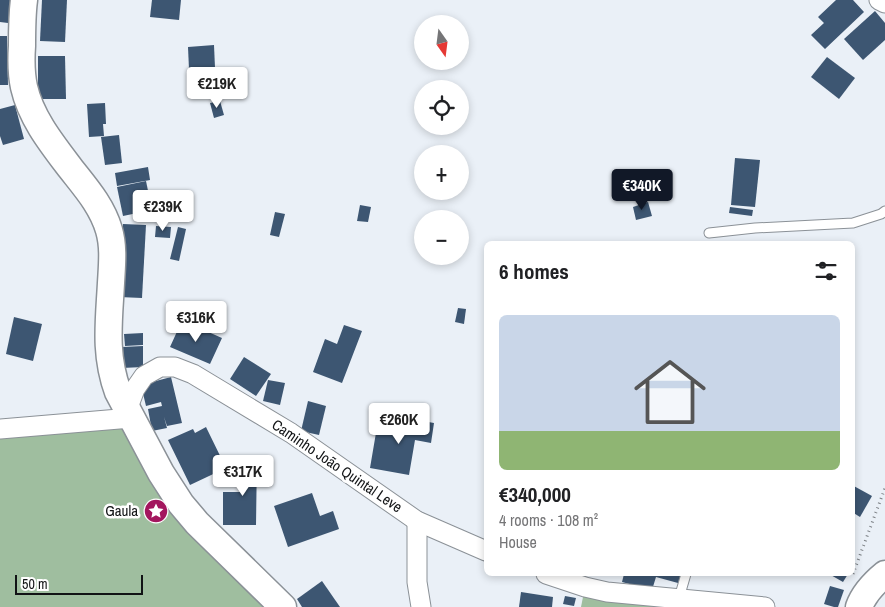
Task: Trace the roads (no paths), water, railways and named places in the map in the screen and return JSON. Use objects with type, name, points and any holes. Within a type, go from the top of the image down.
[{"type":"main road","points":[[24,0],[21,71],[29,104],[38,124],[102,210],[111,239],[112,262],[108,345],[113,380],[118,392],[161,474],[181,504],[197,523],[283,607]]},
{"type":"main road","points":[[859,607],[867,592],[885,574]]},
{"type":"street","points":[[880,0],[885,3]]},
{"type":"street","name":"Caminho João Quintal Leve","points":[[129,414],[134,389],[144,376],[160,367],[175,367],[193,374],[291,433],[417,521],[484,549]]},
{"type":"street","points":[[0,429],[129,414]]},
{"type":"street","points":[[417,521],[417,582],[421,607]]},
{"type":"street","points":[[552,576],[584,587],[607,592],[765,607]]},
{"type":"lane","points":[[709,233],[755,228],[853,223],[885,211]]},
{"type":"lane","points":[[679,598],[685,576]]},
{"type":"place","name":"Gaula","points":[[156,511]]}]
